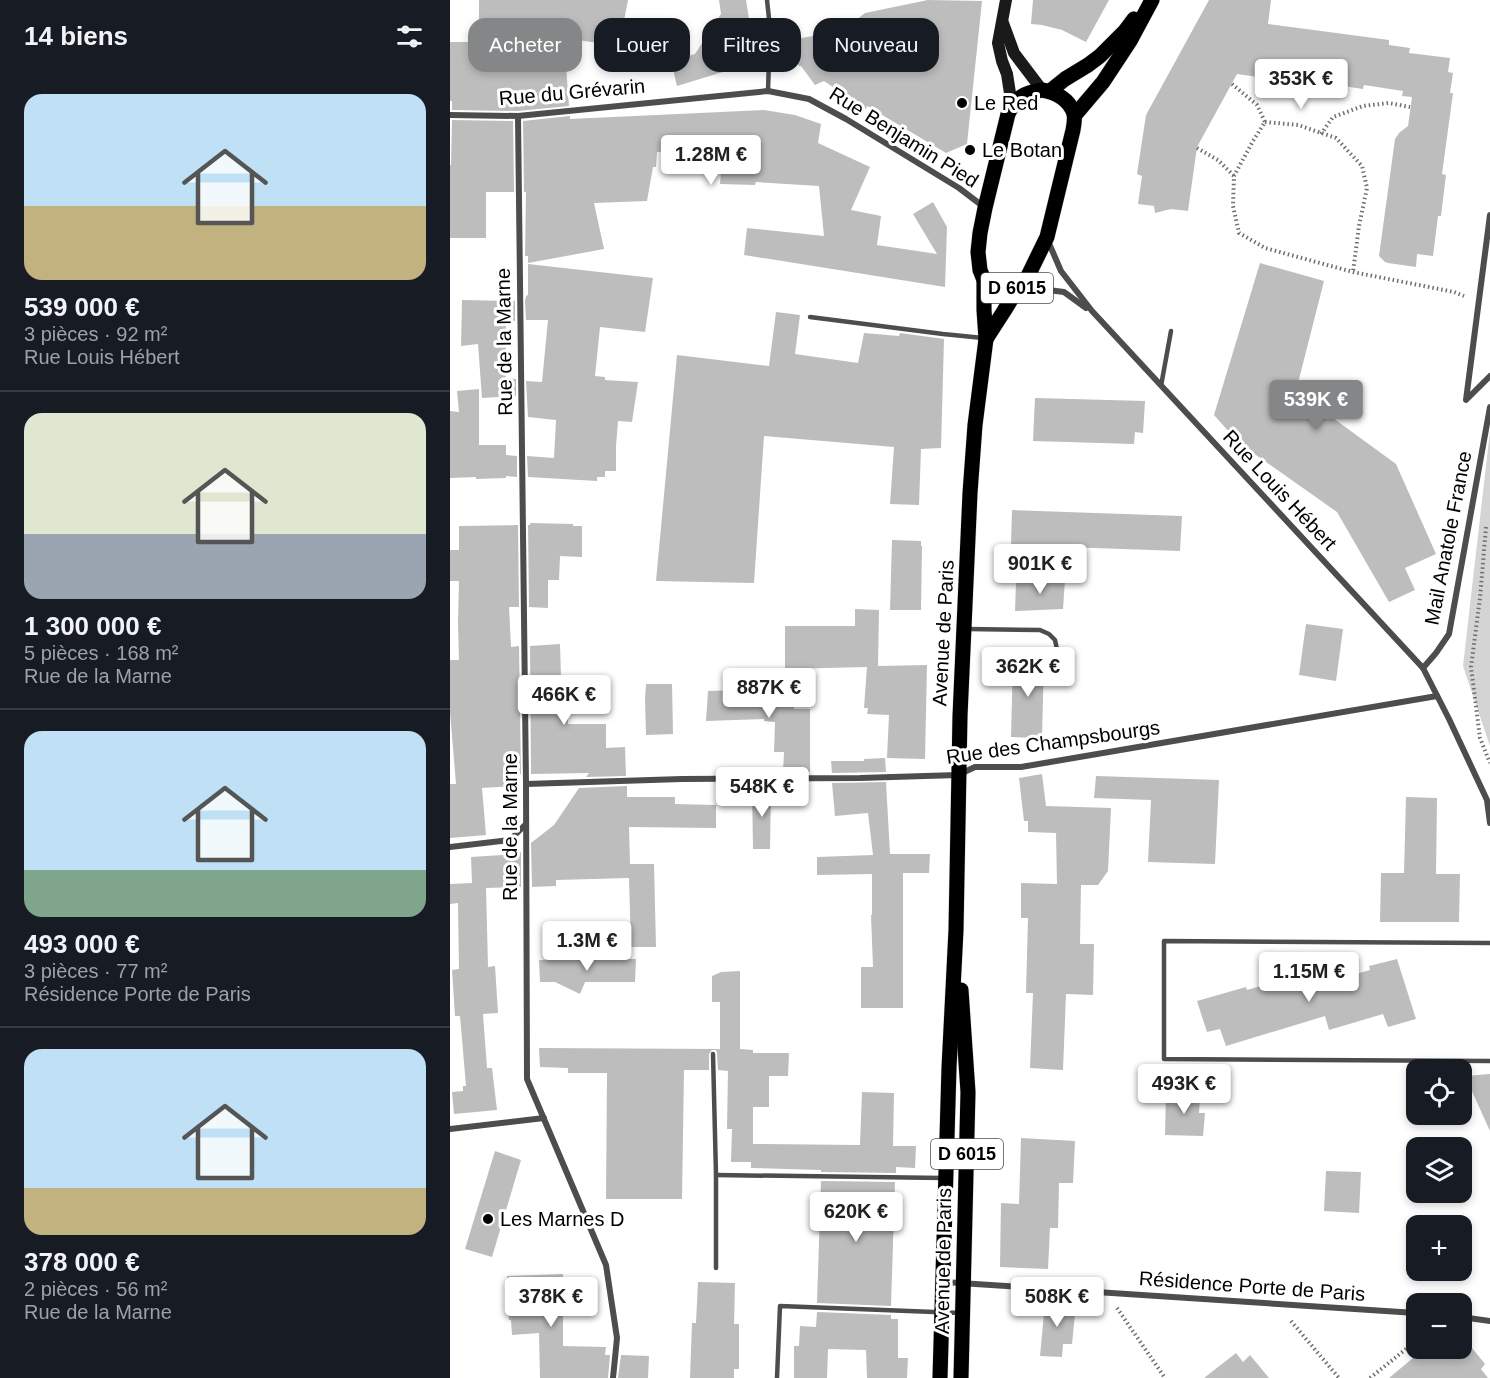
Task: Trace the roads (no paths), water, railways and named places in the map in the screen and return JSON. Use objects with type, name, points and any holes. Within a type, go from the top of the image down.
[{"type":"main road","points":[[1006,0],[998,43],[1007,74],[1012,106]]},
{"type":"main road","name":"D 6015","points":[[1150,0],[1130,41],[1103,82],[1075,116],[1047,237],[1028,276],[1018,288],[1007,291],[996,289],[984,280],[980,270],[978,252],[985,208],[1008,114],[1012,106],[1020,96],[1031,92],[1046,91],[1088,66],[1125,31],[1150,0]]},
{"type":"main road","points":[[1003,22],[1014,53],[1046,91],[1062,97],[1075,116]]},
{"type":"main road","name":"Avenue de Paris","points":[[940,1378],[948,1068],[956,930],[960,716],[970,493],[975,425],[986,339],[984,280]]},
{"type":"main road","name":"Avenue de Paris","points":[[986,339],[1018,288]]},
{"type":"main road","name":"Avenue de Paris","points":[[956,930],[968,1092],[961,1378]]},
{"type":"street","name":"Rue du Grévarin","points":[[450,115],[518,116],[768,91]]},
{"type":"street","name":"Rue Benjamin Pied","points":[[768,91],[809,99],[959,188],[985,208]]},
{"type":"street","name":"Rue de la Marne","points":[[518,116],[527,1079],[606,1265],[617,1338],[613,1378]]},
{"type":"street","points":[[1490,215],[1466,400],[1490,376]]},
{"type":"street","name":"Rue Louis Hébert","points":[[1047,237],[1061,271],[1092,311],[1423,668],[1487,800],[1490,823]]},
{"type":"street","name":"Rue Louis Hébert","points":[[1018,288],[1064,292],[1092,311]]},
{"type":"street","name":"Mail Anatole France","points":[[1423,668],[1449,634],[1490,407]]},
{"type":"street","name":"Rue des Champsbourgs","points":[[526,784],[682,778],[860,778],[958,775],[975,767],[1022,766],[1437,696]]},
{"type":"street","points":[[450,847],[510,840],[526,824]]},
{"type":"street","points":[[450,1129],[544,1118]]},
{"type":"street","name":"Résidence Porte de Paris","points":[[943,1282],[1406,1312]]},
{"type":"street","points":[[1472,1319],[1490,1321]]},
{"type":"lane","points":[[767,0],[770,28],[768,91]]},
{"type":"lane","points":[[810,317],[986,339]]},
{"type":"lane","points":[[1161,386],[1171,331]]},
{"type":"lane","points":[[964,629],[1040,630],[1049,634],[1055,640],[1064,682]]},
{"type":"lane","points":[[1490,943],[1164,941],[1164,1059],[1490,1061]]},
{"type":"lane","points":[[713,1054],[716,1268]]},
{"type":"lane","points":[[716,1175],[945,1178]]},
{"type":"lane","points":[[777,1378],[780,1306],[963,1313]]},
{"type":"place","name":"Le Red","points":[[962,103]]},
{"type":"place","name":"Le Botan","points":[[970,150]]},
{"type":"place","name":"Les Marnes D","points":[[488,1219]]}]
